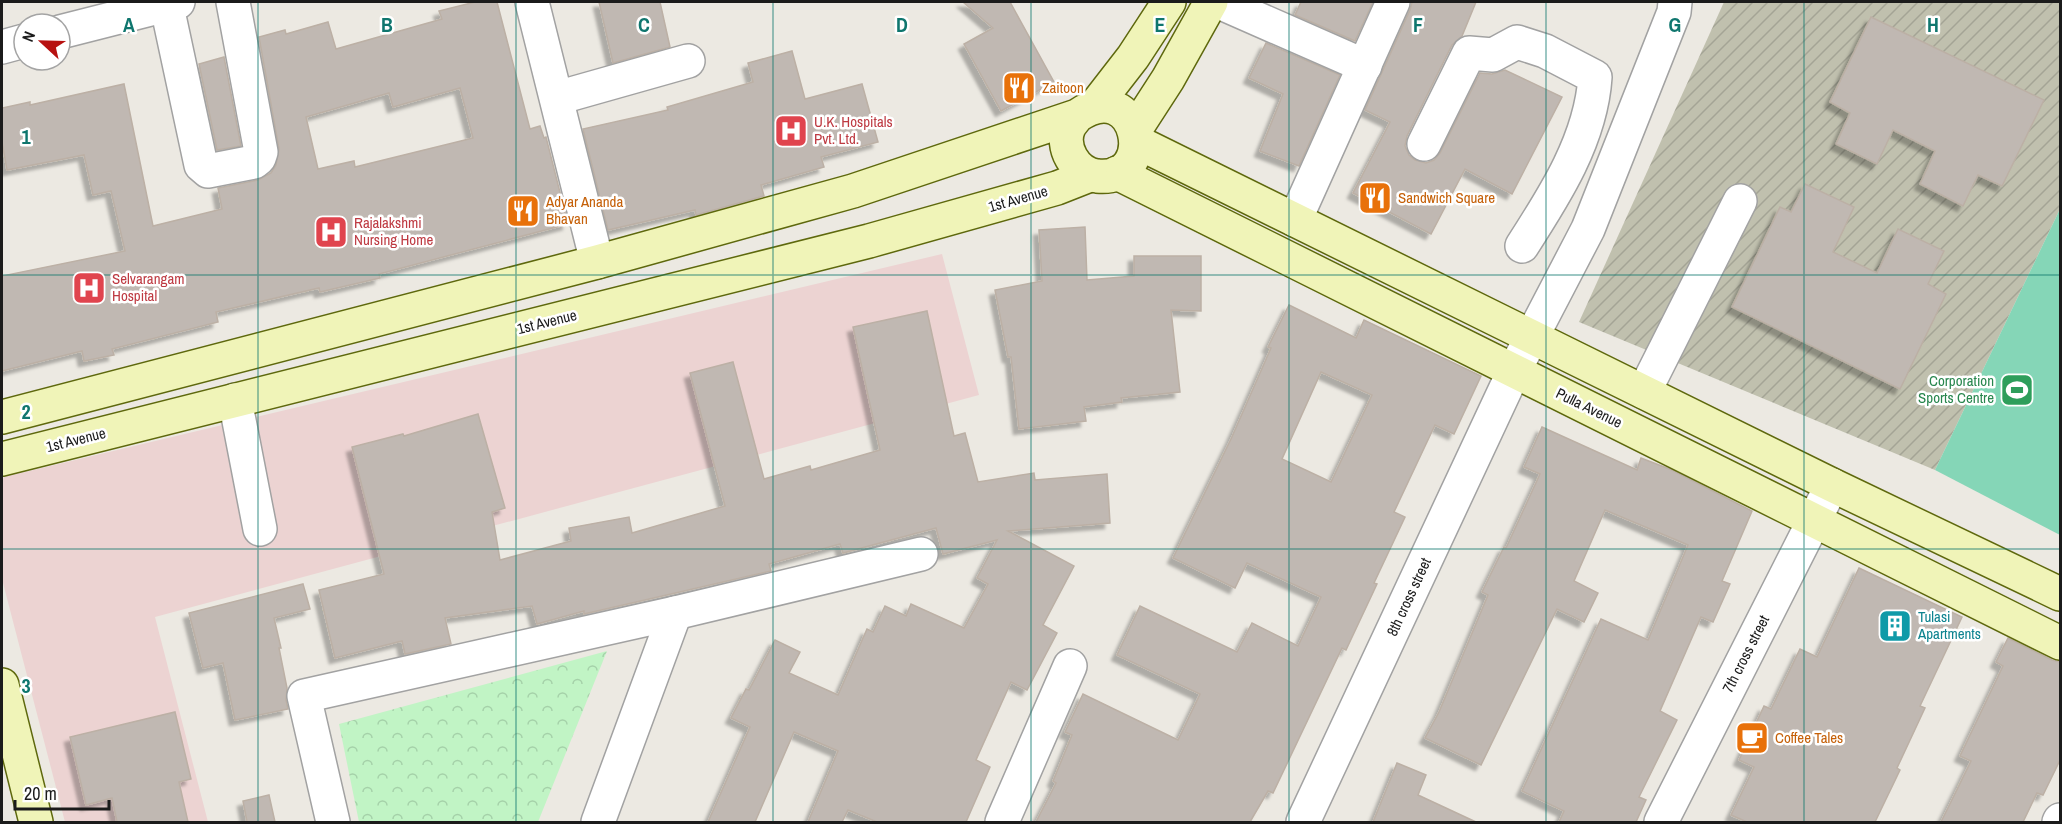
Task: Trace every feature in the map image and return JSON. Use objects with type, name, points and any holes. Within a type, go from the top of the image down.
[{"type":"main road","points":[[1169,2],[1133,57],[1069,128],[1066,142],[1070,156],[1078,168],[1104,174],[1127,166],[1134,155],[1136,136],[1211,2]]},
{"type":"main road","points":[[2,417],[597,262],[853,191],[1086,111],[1108,106],[1120,111],[1129,119],[1136,136],[1295,220],[1832,485],[2061,594]]},
{"type":"main road","name":"Pulla Avenue","points":[[1104,174],[1514,371],[2061,643]]},
{"type":"main road","name":"1st Avenue","points":[[2,459],[869,241],[1104,174]]},
{"type":"main road","points":[[2,685],[36,822]]},
{"type":"street","points":[[72,29],[171,2],[201,165],[204,169],[213,171],[254,162],[259,158],[261,152],[233,2]]},
{"type":"street","points":[[532,2],[597,262]]},
{"type":"street","points":[[1219,2],[1365,66]]},
{"type":"street","points":[[1295,220],[1393,2]]},
{"type":"street","name":"8th cross street","points":[[1303,822],[1514,371],[1588,229],[1674,12],[1675,2]]},
{"type":"street","points":[[1424,144],[1469,53],[1493,55],[1517,42],[1545,51],[1595,77],[1593,101],[1568,169],[1522,246]]},
{"type":"street","points":[[557,98],[688,61]]},
{"type":"street","points":[[1593,101],[1635,109]]},
{"type":"street","points":[[1644,392],[1740,201]]},
{"type":"street","points":[[1542,215],[1588,229]]},
{"type":"street","points":[[235,400],[260,529]]},
{"type":"street","name":"7th cross street","points":[[1661,822],[1832,485]]},
{"type":"street","points":[[333,822],[304,696],[675,613],[921,554]]},
{"type":"street","points":[[598,822],[675,613]]},
{"type":"street","points":[[1002,822],[1070,666]]},
{"type":"shaded area","points":[[1724,2],[2060,2],[2060,209],[1935,470],[1579,322]]},
{"type":"shaded area","points":[[942,254],[979,395],[155,617],[208,822],[65,822],[2,579],[2,482],[4,477]]},
{"type":"green space","name":"Corporation Sports Centre","points":[[2060,209],[2060,535],[1935,470]]},
{"type":"green space","points":[[607,651],[538,822],[359,822],[339,724]]},
{"type":"building","points":[[475,2],[497,2],[530,129],[540,126],[544,138],[546,137],[568,224],[379,274],[380,278],[320,292],[319,288],[216,312],[218,322],[112,349],[114,355],[84,361],[82,351],[2,371],[2,276],[125,251],[111,191],[93,195],[84,155],[7,170],[2,142],[2,108],[30,102],[30,105],[124,84],[153,226],[222,209],[218,188],[258,180],[271,173],[276,165],[279,149],[259,37],[285,30],[286,34],[328,22],[336,49],[442,19],[439,11]],"holes":[[[460,88],[473,138],[355,167],[354,161],[318,169],[306,117],[389,93],[393,107]]]},
{"type":"building","points":[[599,2],[660,2],[670,47],[613,63]]},
{"type":"building","points":[[963,2],[1010,2],[1054,82],[1001,111],[964,44],[993,28]]},
{"type":"building","points":[[1301,2],[1373,2],[1355,41],[1295,15]]},
{"type":"building","points":[[1412,2],[1476,2],[1462,36],[1452,45],[1407,136],[1405,146],[1409,155],[1415,160],[1426,163],[1434,160],[1440,153],[1480,73],[1492,74],[1505,70],[1562,97],[1512,194],[1465,169],[1431,234],[1353,193],[1390,122],[1365,110]]},
{"type":"building","points":[[1871,17],[2044,100],[2002,186],[1978,175],[1963,206],[1920,184],[1935,151],[1893,130],[1877,164],[1836,144],[1850,113],[1830,102]]},
{"type":"building","points":[[1266,43],[1340,75],[1299,166],[1260,151],[1283,94],[1249,78]]},
{"type":"building","points":[[792,51],[805,99],[862,84],[878,142],[821,157],[824,167],[761,185],[764,196],[696,215],[695,210],[608,230],[583,129],[668,110],[667,107],[753,82],[748,63]]},
{"type":"building","points":[[224,57],[241,146],[217,150],[199,64]]},
{"type":"building","points":[[1805,184],[1854,207],[1833,252],[1877,273],[1898,229],[1944,251],[1928,284],[1946,294],[1900,389],[1732,307],[1780,207],[1791,212]]},
{"type":"building","points":[[1085,227],[1087,280],[1134,276],[1134,256],[1201,256],[1201,311],[1171,310],[1180,392],[1121,398],[1122,402],[1084,407],[1086,421],[1019,429],[1011,357],[1008,357],[995,290],[1042,281],[1039,230]]},
{"type":"building","points":[[1289,305],[1356,338],[1364,320],[1481,376],[1454,434],[1435,425],[1394,512],[1405,517],[1374,583],[1377,584],[1346,650],[1342,648],[1273,793],[1268,791],[1250,822],[1036,822],[1056,783],[1053,781],[1072,735],[1065,732],[1083,694],[1178,740],[1200,694],[1117,655],[1140,606],[1237,652],[1252,623],[1298,646],[1321,597],[1247,563],[1235,588],[1173,558],[1231,439],[1271,348],[1268,347]],"holes":[[[1321,372],[1372,395],[1331,482],[1282,459]]]},
{"type":"building","points":[[927,311],[954,436],[965,433],[978,482],[1034,473],[1035,480],[1107,474],[1110,523],[1008,531],[1074,566],[1043,625],[1057,633],[1027,690],[1011,682],[976,760],[990,767],[966,822],[877,822],[848,810],[842,822],[808,822],[838,751],[794,732],[755,822],[708,822],[750,727],[731,718],[746,689],[749,690],[775,640],[800,652],[789,673],[838,695],[867,629],[873,632],[885,606],[906,616],[911,604],[964,628],[988,584],[977,578],[997,540],[943,554],[936,528],[843,553],[840,544],[769,564],[771,571],[584,614],[584,611],[537,624],[532,606],[445,618],[451,644],[405,654],[402,641],[335,658],[319,590],[384,574],[352,447],[403,434],[404,436],[478,414],[505,508],[492,512],[500,560],[571,541],[569,528],[629,517],[632,533],[725,506],[690,373],[733,362],[764,479],[810,466],[811,470],[880,450],[853,327]]},
{"type":"building","points":[[1542,427],[1637,470],[1641,458],[1672,470],[1752,511],[1722,581],[1730,584],[1713,622],[1701,617],[1660,711],[1677,720],[1639,797],[1646,800],[1636,822],[1559,822],[1564,811],[1522,791],[1601,619],[1648,640],[1688,545],[1605,510],[1574,581],[1598,593],[1584,622],[1557,609],[1481,765],[1425,738],[1439,712],[1488,595],[1482,592],[1504,547],[1506,548],[1540,474],[1524,467]]},
{"type":"building","points":[[1859,568],[1962,617],[1920,706],[1925,708],[1897,768],[1900,770],[1875,822],[1747,822],[1731,815],[1754,767],[1739,760],[1764,706],[1771,709],[1800,649],[1817,657]]},
{"type":"building","points":[[303,584],[310,609],[274,618],[281,648],[279,648],[287,688],[288,709],[235,720],[223,663],[203,668],[189,613]]},
{"type":"building","points":[[2008,638],[2052,660],[2061,662],[2061,758],[2043,795],[2037,793],[2023,822],[1941,822],[1971,761],[1960,756],[2003,666],[1996,662]]},
{"type":"building","points":[[175,712],[191,779],[179,782],[188,822],[117,822],[112,798],[86,805],[70,737]]},
{"type":"building","points":[[1397,763],[1426,775],[1418,795],[1476,822],[1373,822]]},
{"type":"building","points":[[269,795],[275,822],[247,822],[243,801]]},
{"type":"place","name":"Zaitoon","points":[[1019,88]]},
{"type":"place","name":"U.K. Hospitals Pvt. Ltd.","points":[[791,131]]},
{"type":"place","name":"Sandwich Square","points":[[1375,198]]},
{"type":"place","name":"Adyar Ananda Bhavan","points":[[523,211]]},
{"type":"place","name":"Rajalakshmi Nursing Home","points":[[331,232]]},
{"type":"place","name":"Selvarangam Hospital","points":[[89,288]]},
{"type":"place","name":"Corporation Sports Centre","points":[[2017,390]]},
{"type":"place","name":"Tulasi Apartments","points":[[1895,626]]},
{"type":"place","name":"Coffee Tales","points":[[1752,738]]}]
